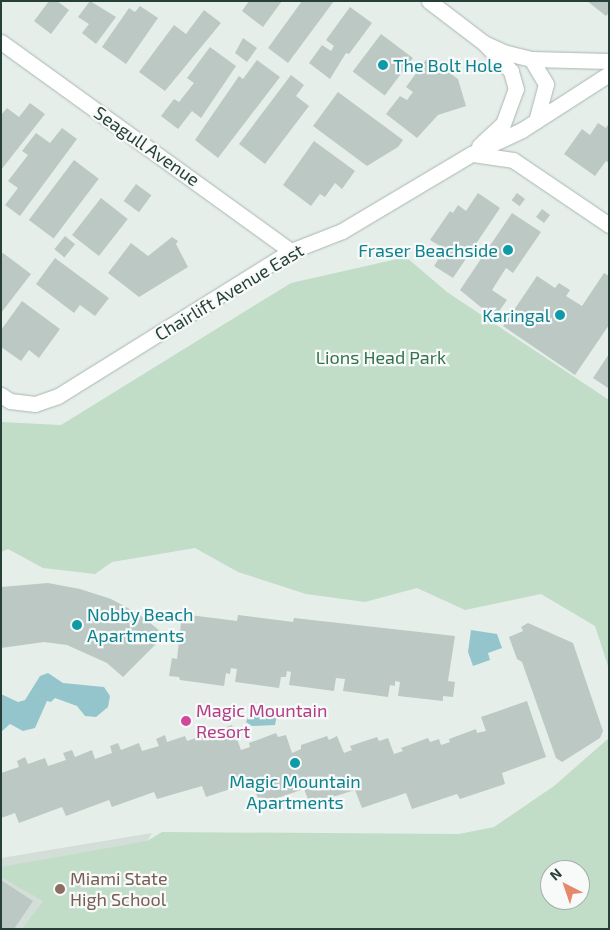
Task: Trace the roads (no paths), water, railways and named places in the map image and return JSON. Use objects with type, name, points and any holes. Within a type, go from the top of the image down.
[{"type":"street","points":[[429,1],[484,43],[511,71],[516,89]]},
{"type":"street","name":"Seagull Avenue","points":[[1,42],[291,252]]},
{"type":"street","points":[[484,43],[539,62],[609,61]]},
{"type":"street","points":[[536,121],[546,84],[539,62]]},
{"type":"street","name":"Chairlift Avenue East","points":[[471,154],[503,124],[523,76],[539,62]]},
{"type":"street","name":"Chairlift Avenue East","points":[[6,398],[35,404],[58,396],[291,252],[342,231],[471,154],[536,121],[609,74]]},
{"type":"street","points":[[471,154],[513,160],[609,225]]},
{"type":"water","points":[[471,630],[497,634],[502,648],[488,653],[490,660],[473,666],[468,652]]},
{"type":"water","points":[[48,673],[63,683],[104,687],[110,696],[108,707],[96,717],[85,716],[77,706],[55,698],[51,702],[47,701],[35,728],[23,731],[10,724],[1,732],[1,694],[18,702],[25,700],[40,676]]},
{"type":"water","points":[[269,708],[277,715],[275,725],[252,726],[246,722],[250,713]]},
{"type":"place","name":"The Bolt Hole","points":[[383,65]]},
{"type":"place","name":"Fraser Beachside","points":[[508,250]]},
{"type":"place","name":"Karingal","points":[[560,315]]},
{"type":"place","name":"Nobby Beach Apartments","points":[[77,625]]},
{"type":"place","name":"Magic Mountain Resort","points":[[186,721]]},
{"type":"place","name":"Magic Mountain Apartments","points":[[295,763]]},
{"type":"place","name":"Miami State High School","points":[[60,889]]},
{"type":"park label","name":"Lions Head Park","points":[[381,357]]}]
